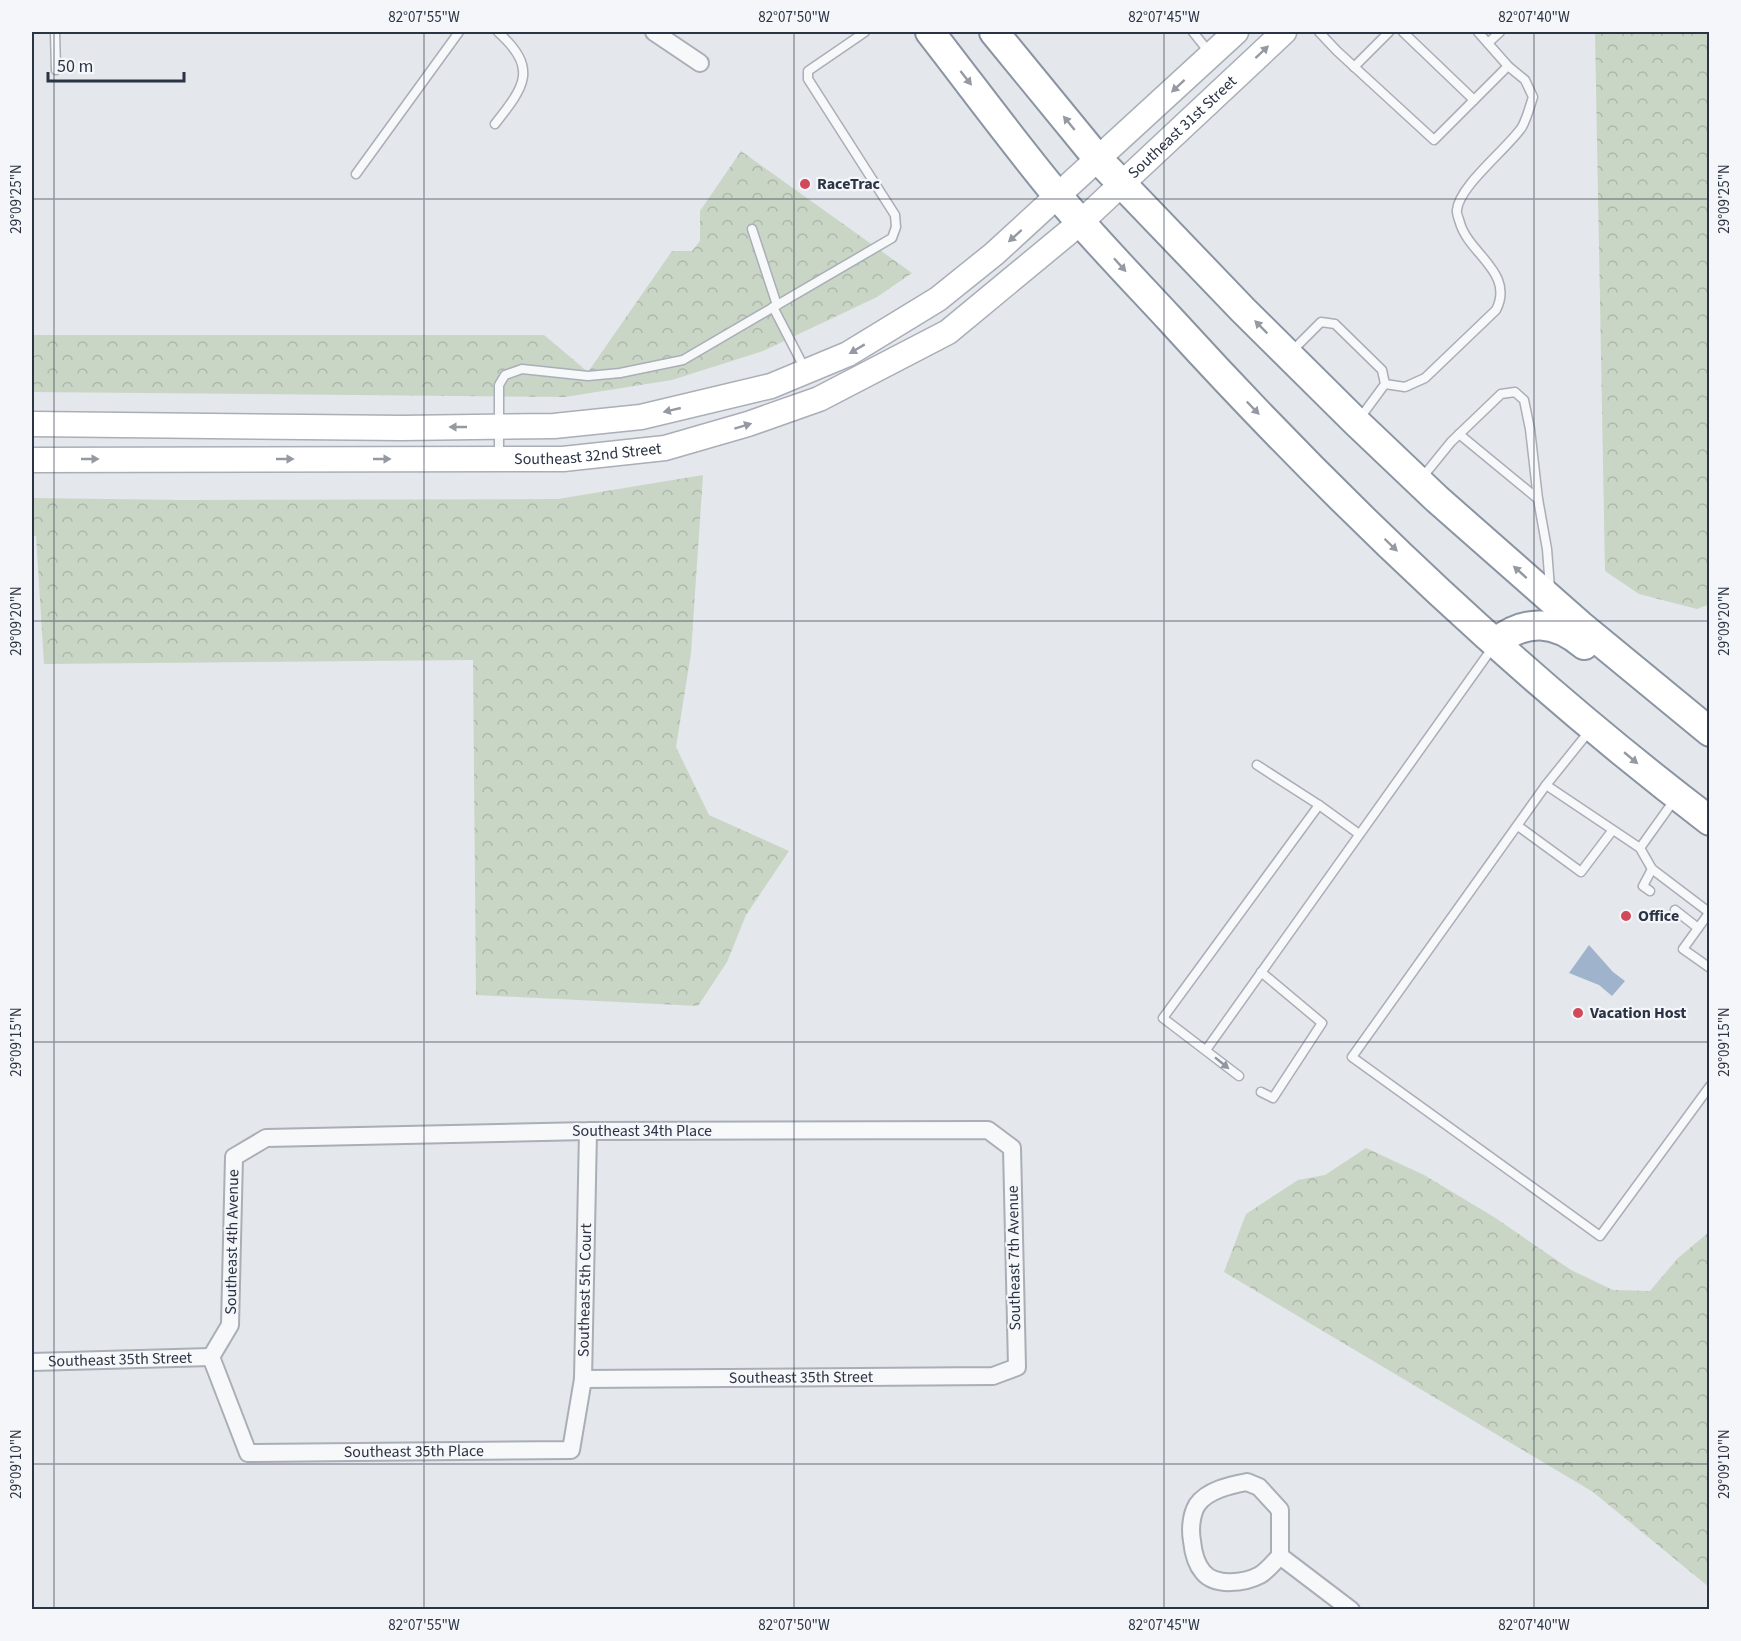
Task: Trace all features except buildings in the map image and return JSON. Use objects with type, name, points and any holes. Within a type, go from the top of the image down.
[{"type":"highway","points":[[930,32],[1058,196],[1207,360],[1324,481],[1537,680],[1710,821]]},
{"type":"highway","points":[[994,32],[1098,159],[1356,422],[1551,599],[1710,732]]},
{"type":"highway","points":[[1496,642],[1511,631],[1530,625],[1551,626],[1579,641],[1628,682],[1678,706]]},
{"type":"main road","name":"Southeast 31st Street","points":[[1058,196],[1236,32]]},
{"type":"main road","name":"Southeast 31st Street","points":[[1081,222],[1121,182],[1284,32]]},
{"type":"main road","name":"Southeast 32nd Street","points":[[32,424],[499,427],[554,426],[641,417],[771,386],[848,354],[938,299],[994,254],[1058,196]]},
{"type":"main road","name":"Southeast 32nd Street","points":[[32,460],[563,459],[665,448],[748,424],[819,399],[948,332],[1081,222]]},
{"type":"street","points":[[654,32],[700,63]]},
{"type":"street","name":"Southeast 34th Place","points":[[266,1138],[588,1131],[988,1130],[1012,1148]]},
{"type":"street","name":"Southeast 5th Court","points":[[572,1446],[583,1378],[588,1131]]},
{"type":"street","name":"Southeast 4th Avenue","points":[[211,1357],[230,1325],[234,1157],[266,1138]]},
{"type":"street","name":"Southeast 7th Avenue","points":[[1012,1148],[1017,1367]]},
{"type":"street","name":"Southeast 35th Street","points":[[32,1362],[211,1357]]},
{"type":"street","name":"Southeast 35th Place","points":[[211,1357],[248,1453],[571,1450],[572,1446]]},
{"type":"street","name":"Southeast 35th Street","points":[[583,1378],[993,1376],[1017,1367]]},
{"type":"street","points":[[1247,1482],[1259,1487],[1280,1510],[1280,1556],[1262,1575],[1243,1582],[1217,1580],[1203,1573],[1194,1553],[1191,1535],[1192,1519],[1197,1504],[1219,1488],[1247,1482]]},
{"type":"street","points":[[1280,1556],[1350,1610]]},
{"type":"lane","points":[[55,32],[56,70]]},
{"type":"lane","points":[[356,174],[459,32]]},
{"type":"lane","points":[[495,124],[518,93],[524,71],[515,49],[498,32]]},
{"type":"lane","points":[[499,459],[500,385],[505,375],[522,369],[588,376],[620,373],[683,360],[892,238],[896,227],[895,216],[808,79],[808,71],[866,32]]},
{"type":"lane","points":[[1192,32],[1211,54]]},
{"type":"lane","points":[[1319,32],[1434,140],[1508,66]]},
{"type":"lane","points":[[1354,67],[1389,32]]},
{"type":"lane","points":[[1403,32],[1474,100]]},
{"type":"lane","points":[[1385,384],[1405,387],[1425,378],[1496,310],[1502,300],[1500,284],[1483,257],[1463,234],[1456,210],[1465,191],[1512,140],[1523,124],[1533,96],[1525,80],[1508,66],[1478,32]]},
{"type":"lane","points":[[1488,43],[1500,32]]},
{"type":"lane","points":[[752,229],[775,306],[806,371]]},
{"type":"lane","points":[[1288,355],[1321,322],[1335,324],[1382,370],[1385,384],[1356,422]]},
{"type":"lane","points":[[1419,481],[1459,434],[1501,394],[1515,392],[1524,400],[1547,549],[1551,599]]},
{"type":"lane","points":[[1459,434],[1539,499]]},
{"type":"lane","points":[[1206,1050],[1496,642]]},
{"type":"lane","points":[[1593,726],[1546,784],[1352,1056],[1600,1236],[1710,1086]]},
{"type":"lane","points":[[1257,765],[1320,805],[1359,834]]},
{"type":"lane","points":[[1546,784],[1640,848],[1652,869],[1709,913],[1683,949],[1710,968]]},
{"type":"lane","points":[[1640,848],[1677,796]]},
{"type":"lane","points":[[1239,1076],[1163,1018],[1320,805]]},
{"type":"lane","points":[[1518,826],[1581,872],[1612,831]]},
{"type":"lane","points":[[1650,891],[1643,886],[1652,869]]},
{"type":"lane","points":[[1675,910],[1698,928]]},
{"type":"lane","points":[[1261,972],[1322,1023],[1273,1098],[1261,1092]]},
{"type":"green space","points":[[1595,32],[1709,32],[1710,604],[1697,609],[1639,594],[1605,571]]},
{"type":"green space","points":[[741,151],[912,273],[877,297],[763,351],[672,380],[565,397],[32,392],[32,335],[544,335],[588,372],[672,251],[692,251],[700,241],[700,211]]},
{"type":"green space","points":[[703,475],[691,653],[676,747],[709,815],[789,851],[746,915],[727,962],[698,1006],[476,995],[473,660],[44,664],[36,536],[32,536],[32,498],[558,499]]},
{"type":"green space","points":[[1366,1148],[1424,1175],[1494,1217],[1571,1270],[1613,1290],[1650,1291],[1678,1258],[1709,1232],[1709,1587],[1593,1492],[1224,1272],[1246,1214],[1298,1180],[1325,1175]]},
{"type":"water","points":[[1589,945],[1613,972],[1625,981],[1612,996],[1599,985],[1569,973]]},
{"type":"place","name":"RaceTrac","points":[[805,184]]},
{"type":"place","name":"Office","points":[[1626,916]]},
{"type":"place","name":"Vacation Host","points":[[1578,1013]]}]
